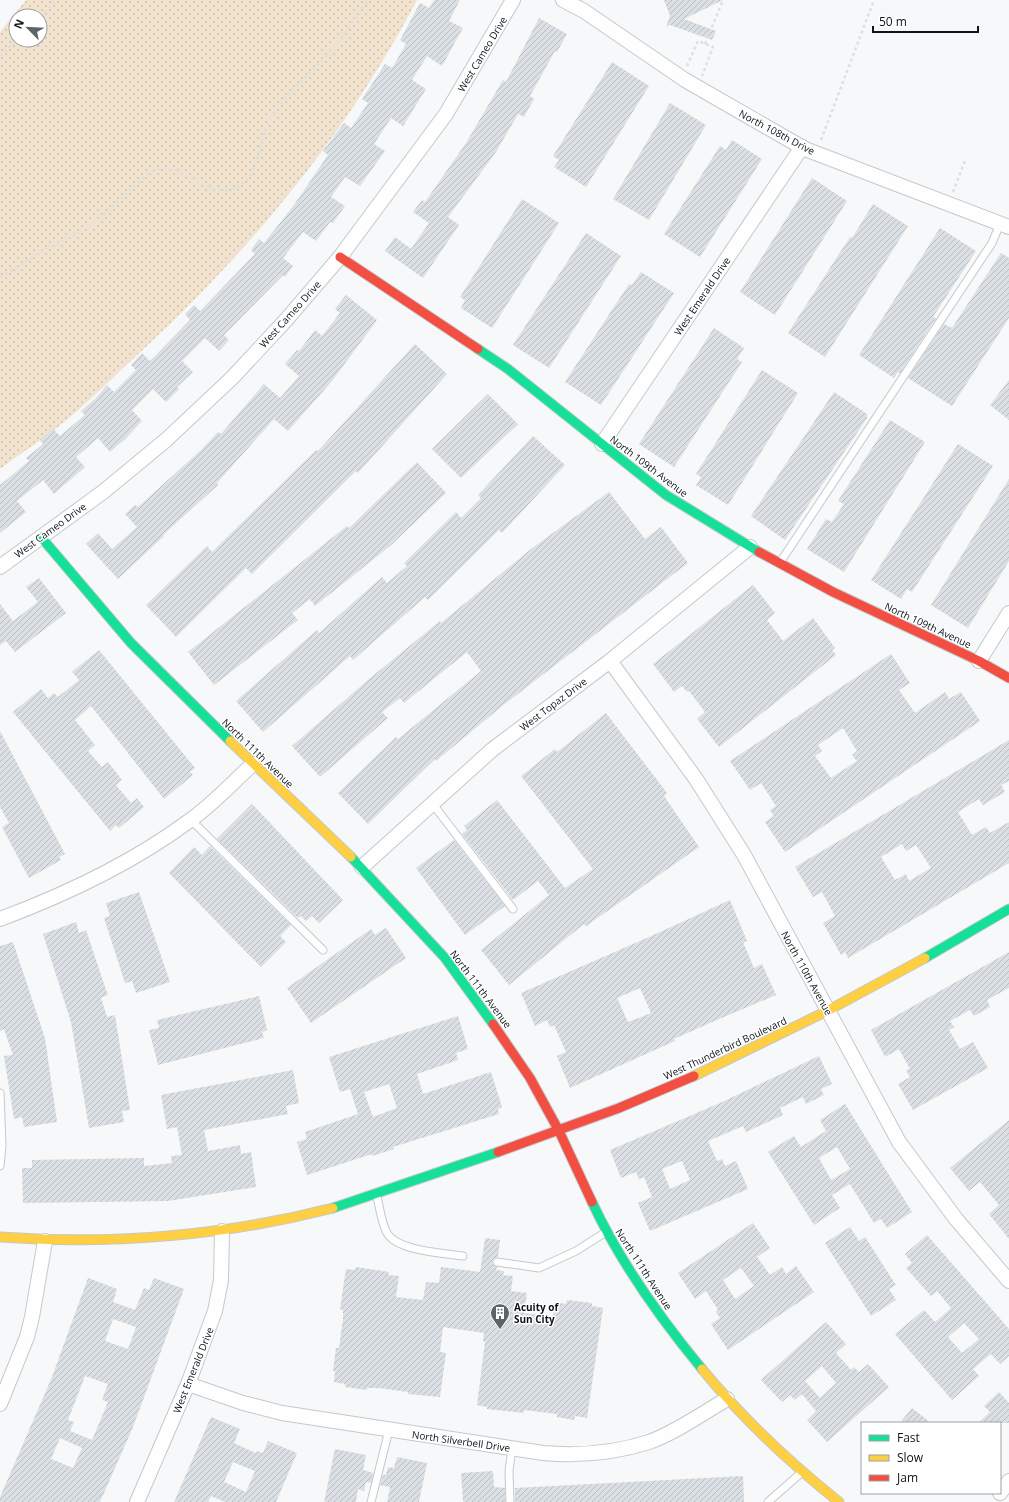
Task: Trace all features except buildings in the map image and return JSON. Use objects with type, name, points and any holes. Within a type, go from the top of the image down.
[{"type":"street","name":"West Cameo Drive","points":[[0,567],[126,473],[166,440],[232,378],[275,332],[340,258],[446,114],[513,0]]},
{"type":"street","name":"North 108th Drive","points":[[563,0],[584,11],[685,80],[802,147],[1004,225]]},
{"type":"street","name":"West Emerald Drive","points":[[602,444],[802,147]]},
{"type":"street","name":"North 109th Avenue","points":[[340,258],[508,369],[666,495],[750,547],[833,592],[979,661],[1009,678]]},
{"type":"street","name":"North 111th Avenue","points":[[41,537],[131,643],[253,764],[362,867],[440,952],[467,986],[530,1078],[559,1131],[606,1232],[663,1320],[727,1399],[762,1436],[802,1472],[839,1502]]},
{"type":"street","name":"West Topaz Drive","points":[[362,867],[493,749],[610,661],[750,547]]},
{"type":"street","points":[[979,661],[1009,613]]},
{"type":"street","name":"North 110th Avenue","points":[[610,661],[696,779],[744,855],[784,932],[899,1142],[956,1219],[1009,1281]]},
{"type":"street","points":[[0,919],[48,901],[115,870],[191,820],[253,764]]},
{"type":"street","name":"West Thunderbird Boulevard","points":[[0,1237],[45,1241],[139,1239],[222,1231],[312,1213],[376,1194],[559,1131],[666,1087],[789,1031],[951,944],[1009,909]]},
{"type":"street","name":"West Emerald Drive","points":[[137,1502],[188,1384],[216,1312],[221,1280],[222,1231]]},
{"type":"street","points":[[0,1404],[27,1337],[45,1241]]},
{"type":"street","name":"North Silverbell Drive","points":[[188,1384],[268,1410],[389,1430],[567,1455],[620,1450],[650,1442],[727,1399]]},
{"type":"street","points":[[1001,1492],[1009,1481]]},
{"type":"street","points":[[993,1502],[999,1494]]},
{"type":"lane","points":[[780,563],[1004,225]]},
{"type":"lane","points":[[432,803],[513,909]]},
{"type":"lane","points":[[191,820],[323,950]]},
{"type":"lane","points":[[0,1093],[2,1145],[0,1166]]},
{"type":"lane","points":[[376,1194],[387,1233],[397,1243],[422,1250],[463,1256]]},
{"type":"lane","points":[[497,1262],[539,1268],[576,1250],[606,1232]]},
{"type":"lane","points":[[371,1502],[389,1430]]},
{"type":"lane","points":[[510,1502],[509,1471],[512,1448]]},
{"type":"lane","points":[[768,1502],[802,1472]]},
{"type":"path","points":[[48,9],[56,0]]},
{"type":"path","points":[[0,277],[41,252],[85,229],[100,218],[150,172],[157,168],[172,168],[202,185],[217,190],[236,188],[246,182],[253,173],[257,163],[259,146],[268,123],[283,98],[338,43],[368,0]]},
{"type":"path","points":[[705,44],[723,0]]},
{"type":"path","points":[[821,140],[874,0]]},
{"type":"path","points":[[687,66],[698,41],[713,47],[702,76]]},
{"type":"path","points":[[0,56],[8,48]]},
{"type":"path","points":[[953,192],[966,158]]},
{"type":"shaded area","points":[[26,0],[417,0],[388,53],[356,103],[286,198],[247,243],[207,287],[165,329],[86,403],[49,434],[0,469],[0,32],[8,22],[8,48],[48,48],[48,8],[20,8]]},
{"type":"traffic: fast","points":[[478,349],[508,369],[666,495],[759,552]]},
{"type":"traffic: fast","points":[[41,537],[131,643],[230,741]]},
{"type":"traffic: fast","points":[[351,857],[445,958],[493,1024]]},
{"type":"traffic: fast","points":[[925,958],[1009,909]]},
{"type":"traffic: fast","points":[[333,1208],[498,1152]]},
{"type":"traffic: fast","points":[[592,1202],[628,1268],[656,1310],[702,1369]]},
{"type":"traffic: slow","points":[[230,741],[351,857]]},
{"type":"traffic: slow","points":[[694,1076],[827,1011],[925,958]]},
{"type":"traffic: slow","points":[[0,1237],[84,1240],[168,1236],[209,1232],[292,1218],[333,1208]]},
{"type":"traffic: slow","points":[[702,1369],[750,1423],[802,1471],[839,1502]]},
{"type":"traffic: jam","points":[[340,257],[478,349]]},
{"type":"traffic: jam","points":[[759,552],[833,592],[979,661],[1009,678]]},
{"type":"traffic: jam","points":[[493,1024],[530,1078],[559,1131],[592,1202]]},
{"type":"traffic: jam","points":[[498,1152],[619,1108],[694,1076]]},
{"type":"place","name":"Acuity of Sun City","points":[[500,1330]]}]
